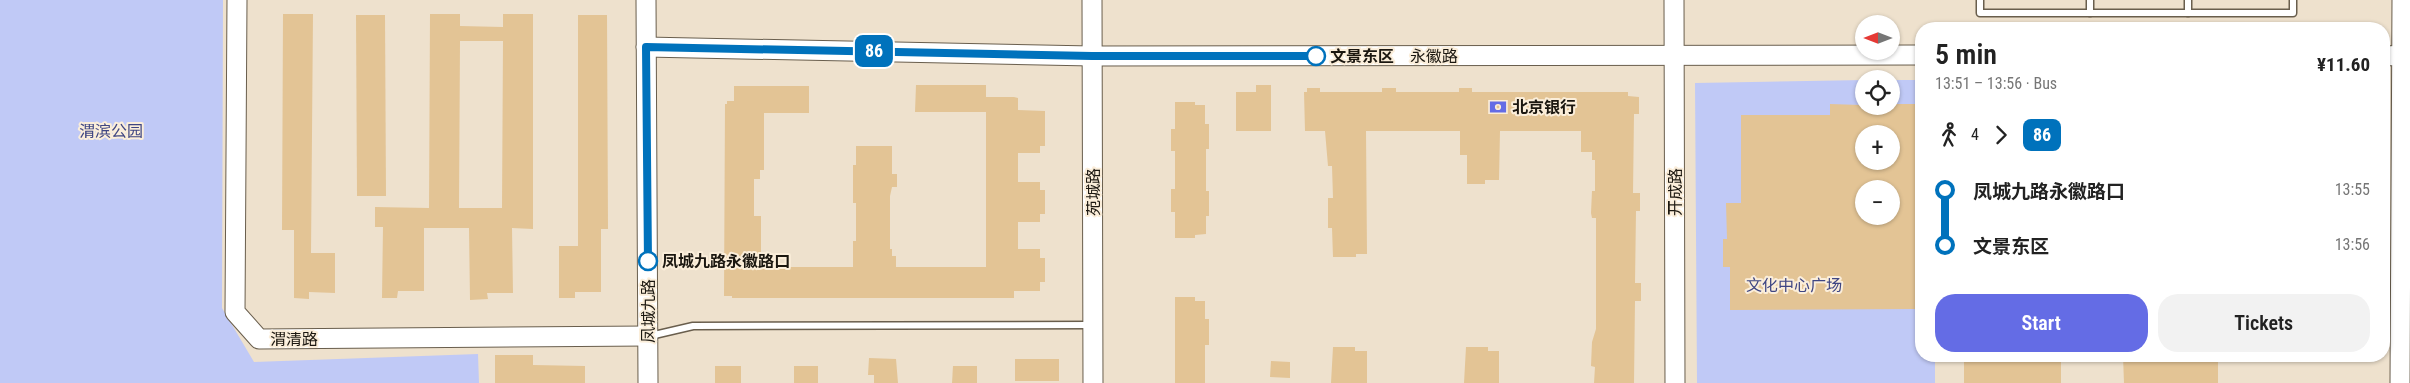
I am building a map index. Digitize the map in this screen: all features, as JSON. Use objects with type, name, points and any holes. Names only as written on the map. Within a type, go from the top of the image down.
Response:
[{"type":"street","name":"渭清路","points":[[237,0],[235,312],[259,340],[648,336]]},
{"type":"street","name":"凤城九路","points":[[646,0],[648,383]]},
{"type":"street","name":"苑城路","points":[[1092,0],[1093,383]]},
{"type":"street","name":"开成路","points":[[1674,0],[1675,383]]},
{"type":"street","points":[[2400,383],[2399,56],[2402,0]]},
{"type":"street","name":"永徽路","points":[[646,47],[1092,56],[1915,55]]},
{"type":"lane","points":[[1980,0],[1980,13],[2293,13],[2293,0]]},
{"type":"lane","points":[[2090,0],[2090,13]]},
{"type":"lane","points":[[2188,0],[2188,13]]},
{"type":"lane","points":[[648,336],[693,326],[1093,325]]},
{"type":"green space","name":"渭滨公园","points":[[0,0],[223,0],[222,308],[254,362],[478,354],[479,383],[0,383]]},
{"type":"green space","name":"文化中心广场","points":[[1855,80],[1855,115],[1900,115],[1900,80],[1915,80],[1915,362],[1935,362],[1935,383],[1697,383],[1695,83]]},
{"type":"building","points":[[283,14],[313,14],[311,253],[335,253],[335,293],[309,292],[309,299],[294,298],[294,230],[282,230]]},
{"type":"building","points":[[430,14],[460,14],[460,26],[503,27],[503,14],[533,14],[533,229],[512,228],[513,293],[487,293],[488,299],[470,300],[469,228],[424,228],[424,291],[398,291],[397,298],[382,298],[383,227],[375,227],[375,207],[429,208]],"holes":[[[460,41],[503,41],[502,208],[459,208]]]},
{"type":"building","points":[[356,15],[385,15],[386,196],[357,196]]},
{"type":"building","points":[[578,15],[607,15],[608,229],[601,229],[601,292],[575,292],[575,298],[559,298],[559,246],[578,246]]},
{"type":"building","points":[[916,85],[986,85],[986,97],[1014,97],[1018,98],[1018,110],[1045,111],[1045,146],[1040,146],[1040,153],[1018,153],[1018,182],[1040,182],[1040,190],[1045,190],[1045,214],[1040,214],[1040,222],[1018,222],[1018,249],[1040,249],[1040,258],[1045,258],[1045,282],[1040,282],[1040,291],[1014,291],[1014,298],[732,298],[732,296],[724,296],[725,104],[727,104],[727,101],[734,101],[734,86],[809,86],[809,113],[764,113],[764,170],[760,170],[760,179],[754,179],[754,216],[761,216],[761,257],[764,257],[764,267],[853,267],[853,241],[856,241],[856,203],[853,203],[853,165],[856,165],[856,146],[892,146],[892,174],[897,174],[897,187],[892,187],[890,196],[890,249],[892,249],[892,256],[896,256],[896,267],[986,267],[986,112],[915,112]]},
{"type":"building","points":[[1256,85],[1271,85],[1271,131],[1236,131],[1236,92],[1256,92]]},
{"type":"building","points":[[1307,88],[1320,88],[1320,92],[1382,92],[1382,88],[1396,88],[1396,92],[1459,92],[1459,88],[1472,88],[1472,92],[1628,92],[1628,96],[1639,97],[1639,114],[1634,114],[1633,193],[1640,193],[1640,211],[1636,211],[1635,283],[1641,283],[1641,301],[1635,301],[1634,383],[1594,383],[1595,367],[1591,366],[1592,342],[1596,329],[1596,218],[1592,218],[1591,213],[1592,191],[1595,191],[1595,160],[1592,160],[1592,152],[1581,152],[1581,131],[1500,131],[1499,180],[1485,180],[1485,184],[1467,184],[1467,155],[1460,155],[1460,131],[1366,131],[1367,254],[1356,254],[1356,257],[1333,257],[1332,228],[1328,228],[1328,198],[1333,198],[1332,166],[1328,166],[1325,131],[1305,131],[1304,92],[1307,92]]},
{"type":"building","points":[[1175,102],[1195,102],[1195,105],[1205,105],[1205,124],[1209,124],[1209,149],[1206,149],[1206,191],[1209,191],[1209,216],[1206,216],[1206,234],[1195,235],[1195,238],[1175,238],[1175,212],[1171,212],[1171,189],[1175,189],[1175,151],[1171,151],[1171,129],[1175,129]]},
{"type":"building","points":[[1830,104],[1855,105],[1855,115],[1900,115],[1900,104],[1915,104],[1915,309],[1730,310],[1730,267],[1723,267],[1723,239],[1727,239],[1726,203],[1741,203],[1741,115],[1830,115]]},
{"type":"building","points":[[1175,297],[1195,297],[1195,301],[1205,301],[1205,319],[1209,319],[1209,345],[1205,345],[1205,383],[1175,383]]},
{"type":"building","points":[[1333,347],[1355,347],[1355,351],[1367,351],[1367,383],[1331,383]]},
{"type":"building","points":[[1466,347],[1488,347],[1488,351],[1499,351],[1499,383],[1464,383]]},
{"type":"building","points":[[495,355],[533,355],[533,365],[585,366],[585,383],[495,383]]},
{"type":"building","points":[[869,358],[896,359],[898,383],[874,383],[874,375],[868,375]]},
{"type":"building","points":[[1015,359],[1059,359],[1059,381],[1015,381]]},
{"type":"building","points":[[1271,361],[1290,362],[1290,378],[1270,377]]},
{"type":"building","points":[[1964,362],[2061,362],[2061,383],[1964,383]]},
{"type":"building","points":[[2123,362],[2218,362],[2218,383],[2124,383]]},
{"type":"building","points":[[715,366],[741,366],[741,383],[715,383]]},
{"type":"building","points":[[794,366],[818,366],[818,383],[794,383]]},
{"type":"building","points":[[953,366],[977,366],[977,383],[952,383]]},
{"type":"bus line","name":"86","points":[[648,261],[646,47],[1092,56],[1316,56]]},
{"type":"place","name":"文景东区","points":[[1316,56]]},
{"type":"place","name":"北京银行","points":[[1498,107]]},
{"type":"place","name":"凤城九路永徽路口","points":[[648,261]]}]
